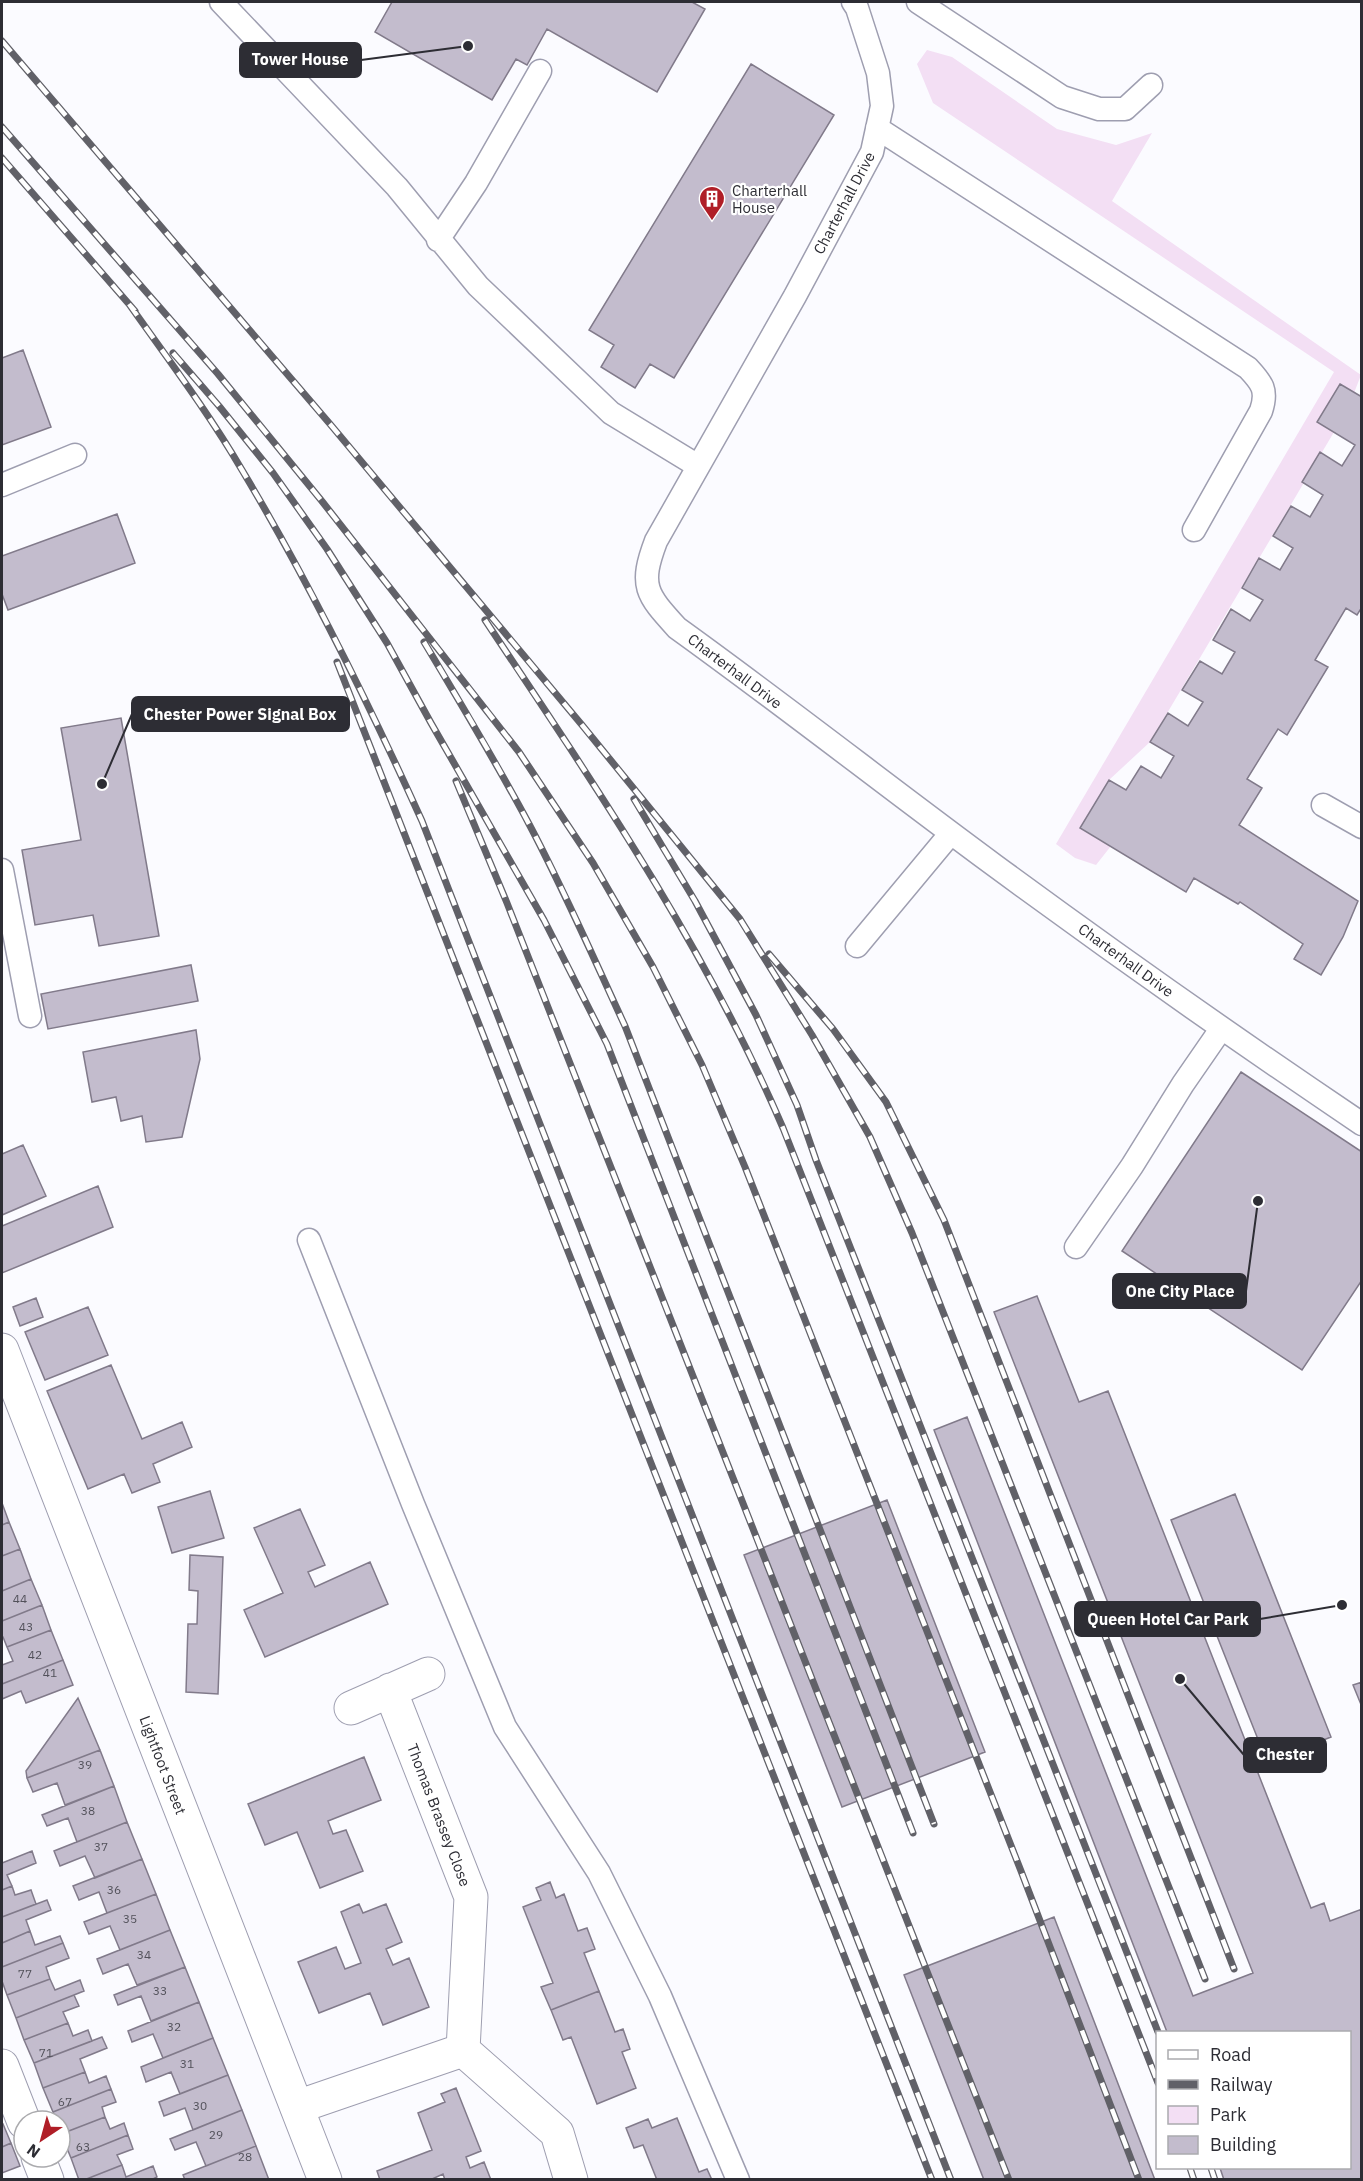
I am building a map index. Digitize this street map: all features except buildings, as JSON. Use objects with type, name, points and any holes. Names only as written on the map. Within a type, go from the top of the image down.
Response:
[{"type":"street","name":"Lightfoot Street","points":[[2,1350],[325,2180]]},
{"type":"street","points":[[351,1708],[428,1674]]},
{"type":"street","name":"Thomas Brassey Close","points":[[390,1690],[471,1896],[463,2050]]},
{"type":"street","points":[[297,2107],[463,2050],[557,2133],[571,2180]]},
{"type":"street","points":[[2,2066],[19,2109]]},
{"type":"lane","points":[[221,2],[397,187],[438,240],[478,286],[611,413],[698,466]]},
{"type":"lane","name":"Charterhall Drive","points":[[853,2],[861,17],[878,73],[882,106],[872,152],[795,296],[656,541],[647,563],[646,587],[660,609],[677,628],[951,833],[1221,1029],[1362,1124]]},
{"type":"lane","points":[[918,2],[1062,96],[1099,109],[1125,109],[1151,85]]},
{"type":"lane","points":[[438,240],[476,183],[540,71]]},
{"type":"lane","points":[[877,128],[1248,369],[1260,382],[1266,398],[1261,411],[1194,530]]},
{"type":"lane","points":[[2,484],[75,455]]},
{"type":"lane","points":[[1323,805],[1362,827]]},
{"type":"lane","points":[[857,946],[951,833]]},
{"type":"lane","points":[[2,870],[30,1016]]},
{"type":"lane","points":[[1076,1247],[1221,1029]]},
{"type":"lane","points":[[309,1240],[413,1504],[505,1727],[599,1873],[660,1996],[738,2180]]},
{"type":"green space","points":[[927,50],[952,57],[1057,129],[1116,145],[1152,133],[1112,201],[1361,375],[1354,393],[1340,384],[1317,422],[1334,432],[1150,742],[1109,780],[1080,828],[1111,846],[1096,865],[1075,858],[1056,844],[1334,372],[933,103],[917,64]]},
{"type":"railway","points":[[2,41],[330,424],[582,725],[740,919],[812,1035],[870,1137],[912,1233],[1205,1979]]},
{"type":"railway","points":[[2,127],[218,374],[321,500],[519,752],[593,863],[653,967],[702,1065],[745,1167],[1021,1871],[1139,2180]]},
{"type":"railway","points":[[2,158],[135,311]]},
{"type":"railway","points":[[129,304],[215,427],[267,512],[337,643],[422,821],[951,2180]]},
{"type":"railway","points":[[173,353],[273,473],[327,549],[387,643],[544,920],[607,1044],[913,1833]]},
{"type":"railway","points":[[485,620],[646,867],[719,995],[783,1128],[1156,2078]]},
{"type":"railway","points":[[424,642],[529,824],[567,899],[625,1026],[934,1824]]},
{"type":"railway","points":[[337,662],[932,2180]]},
{"type":"railway","points":[[456,781],[507,903],[1009,2180]]},
{"type":"railway","points":[[634,799],[695,901],[756,1015],[797,1105],[816,1160],[1158,2031]]},
{"type":"railway","points":[[769,954],[833,1029],[886,1102],[944,1220],[1234,1969]]},
{"type":"railway","points":[[1190,2169],[1194,2180]]},
{"type":"railway","points":[[1211,2169],[1215,2180]]},
{"type":"place","name":"Tower House","points":[[468,46]]},
{"type":"place","name":"Charterhall House","points":[[712,222]]},
{"type":"place","name":"Chester Power Signal Box","points":[[102,784]]},
{"type":"place","name":"One City Place","points":[[1258,1201]]},
{"type":"place","name":"Queen Hotel Car Park","points":[[1342,1605]]},
{"type":"place","name":"Chester","points":[[1180,1679]]}]
